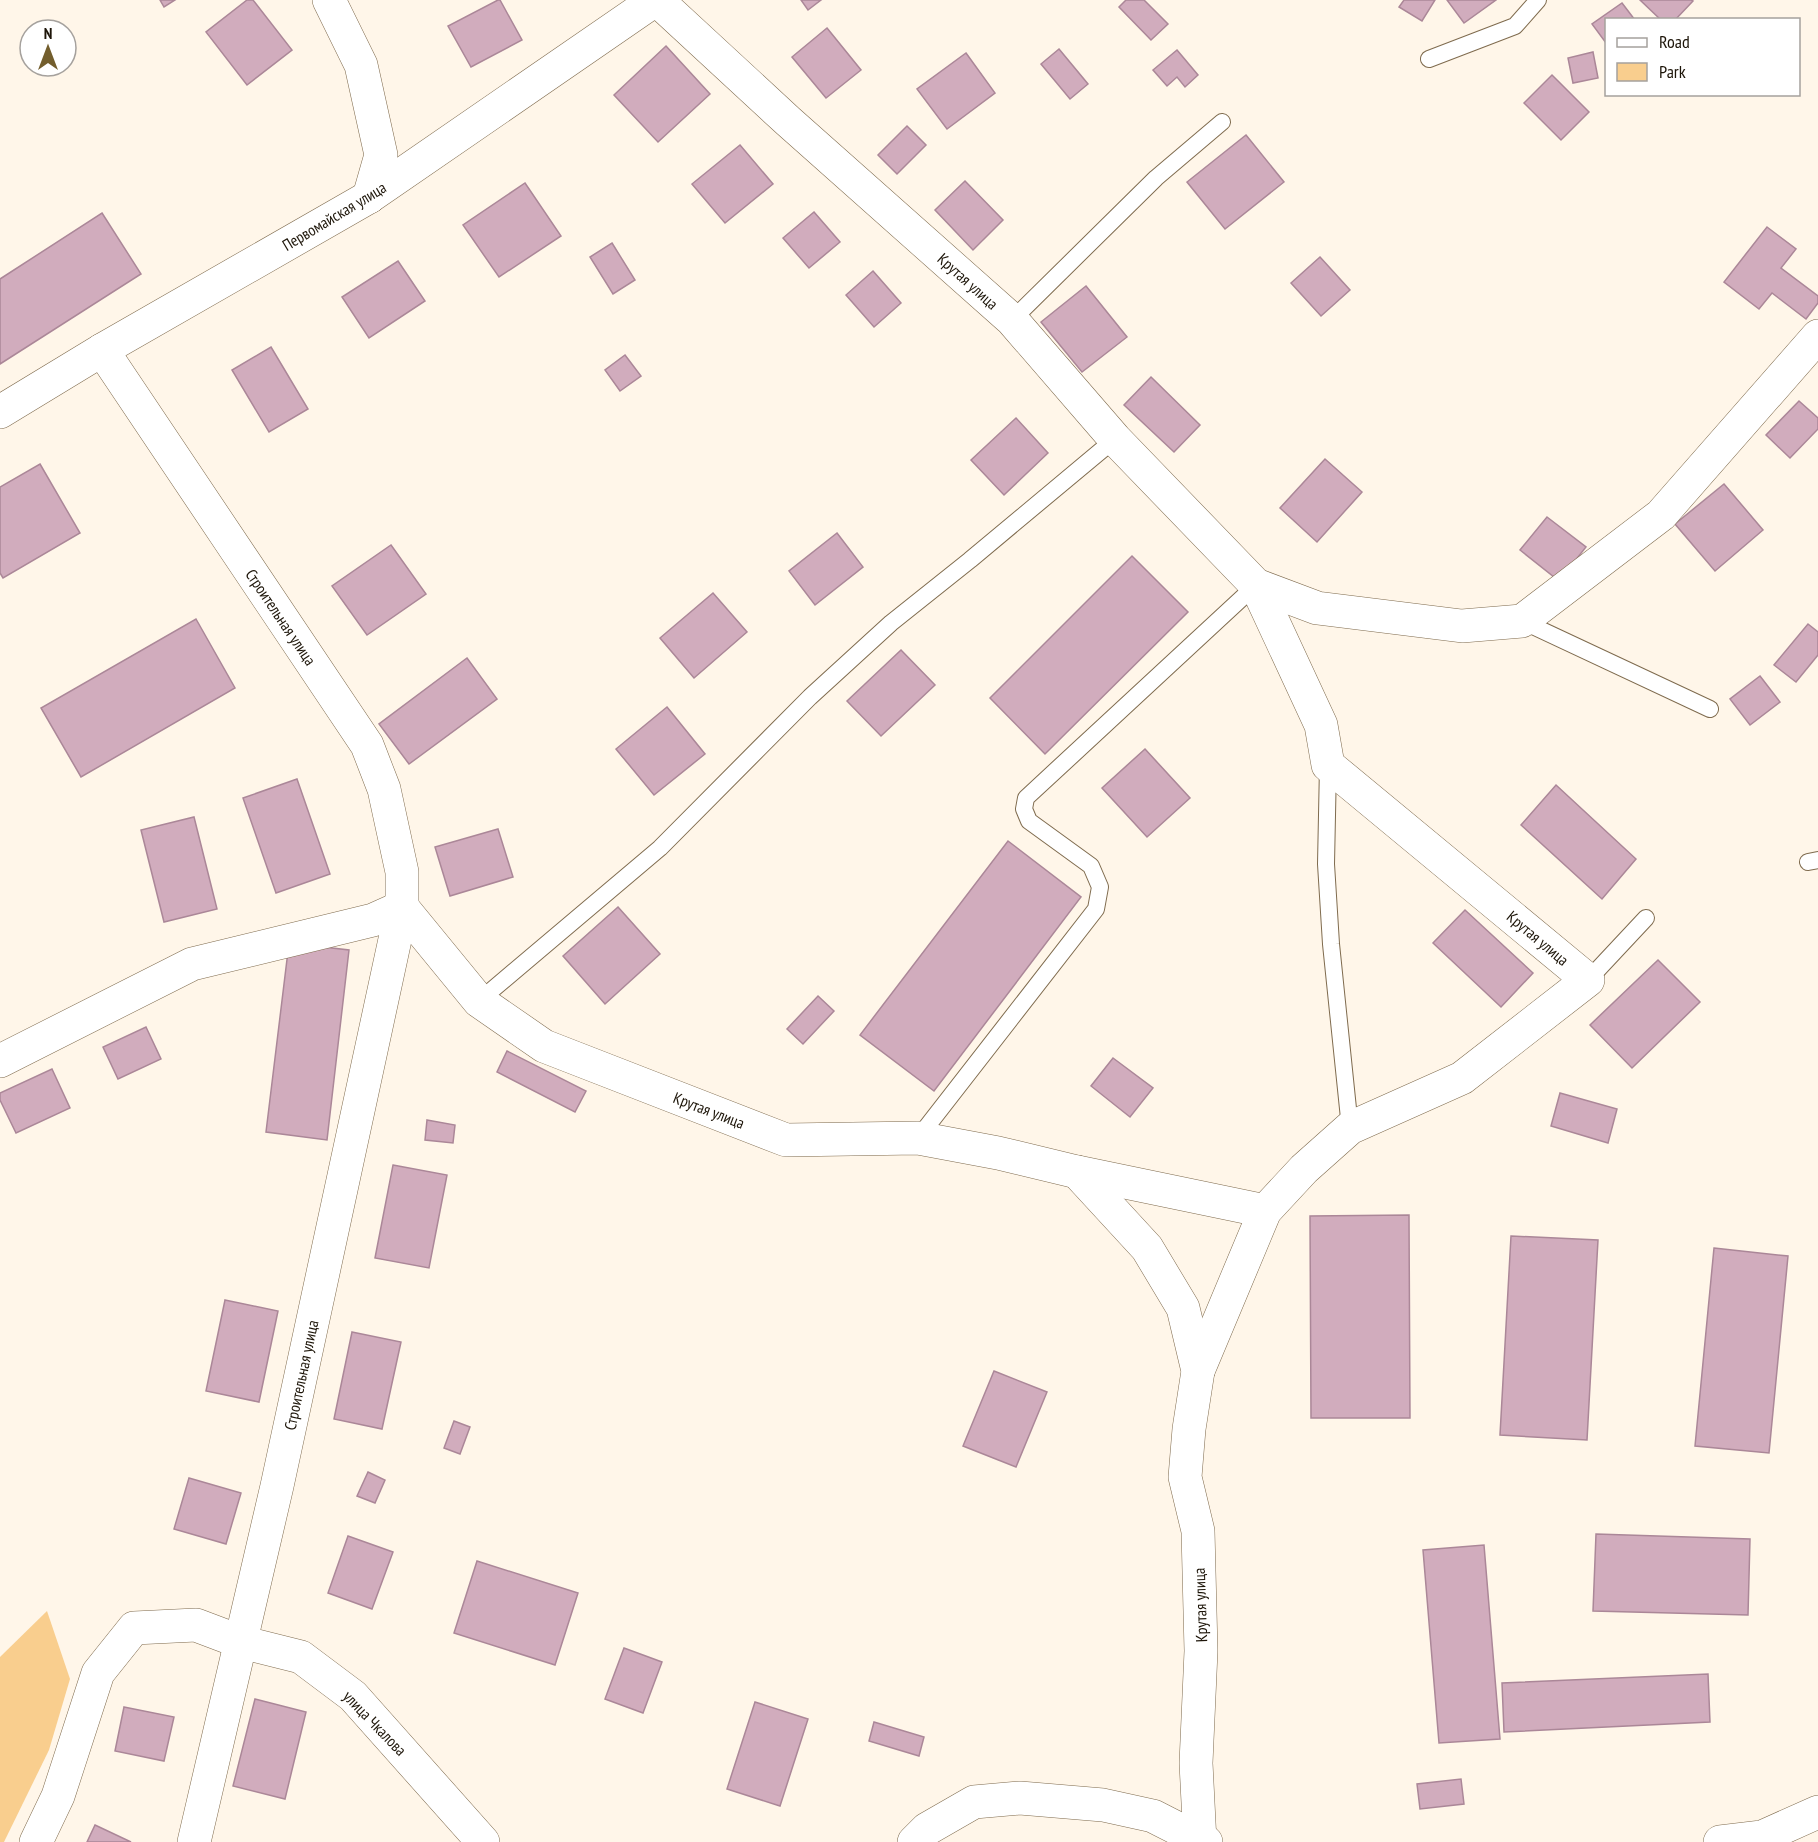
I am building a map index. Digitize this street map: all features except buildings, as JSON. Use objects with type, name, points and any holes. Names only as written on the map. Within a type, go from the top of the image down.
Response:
[{"type":"street","points":[[329,0],[361,65],[381,155],[369,197]]},
{"type":"street","name":"Первомайская улица","points":[[0,412],[102,350],[369,197],[656,0]]},
{"type":"street","name":"Крутая улица","points":[[656,0],[1012,320],[1115,439],[1256,585],[1320,725],[1328,765],[1588,980],[1462,1078],[1350,1128],[1304,1169],[1265,1211],[1198,1371],[1189,1429],[1185,1477],[1198,1532],[1201,1651],[1196,1763],[1202,1841]]},
{"type":"street","points":[[1522,621],[1661,514],[1818,336]]},
{"type":"street","name":"Строительная улица","points":[[102,350],[367,745],[384,789],[402,872],[402,907],[282,1462],[194,1842]]},
{"type":"street","name":"Крутая улица","points":[[1256,585],[1317,608],[1462,626],[1522,621]]},
{"type":"street","points":[[0,1061],[192,964],[373,920],[402,907]]},
{"type":"street","name":"Крутая улица","points":[[402,907],[479,1001],[544,1046],[786,1140],[918,1138],[1265,1211]]},
{"type":"street","name":"Крутая улица","points":[[1077,1172],[1147,1248],[1183,1308],[1198,1371]]},
{"type":"street","name":"улица Чкалова","points":[[36,1842],[58,1796],[98,1673],[134,1628],[196,1625],[241,1642],[301,1657],[352,1696],[483,1842]]},
{"type":"street","points":[[914,1842],[927,1829],[974,1802],[1020,1798],[1103,1804],[1153,1816],[1202,1841]]},
{"type":"street","points":[[1720,1842],[1762,1837],[1818,1812]]},
{"type":"lane","points":[[1429,59],[1515,26],[1538,0]]},
{"type":"lane","points":[[1012,320],[1156,178],[1222,122]]},
{"type":"lane","points":[[479,1001],[660,848],[810,697],[891,623],[1115,439]]},
{"type":"lane","points":[[918,1138],[1096,909],[1100,887],[1091,866],[1029,821],[1024,809],[1026,798],[1256,585]]},
{"type":"lane","points":[[1522,621],[1710,709]]},
{"type":"lane","points":[[1328,765],[1326,864],[1331,944],[1350,1128]]},
{"type":"lane","points":[[1588,980],[1646,918]]},
{"type":"green space","points":[[47,1611],[70,1679],[49,1750],[4,1842],[0,1842],[0,1657]]}]
